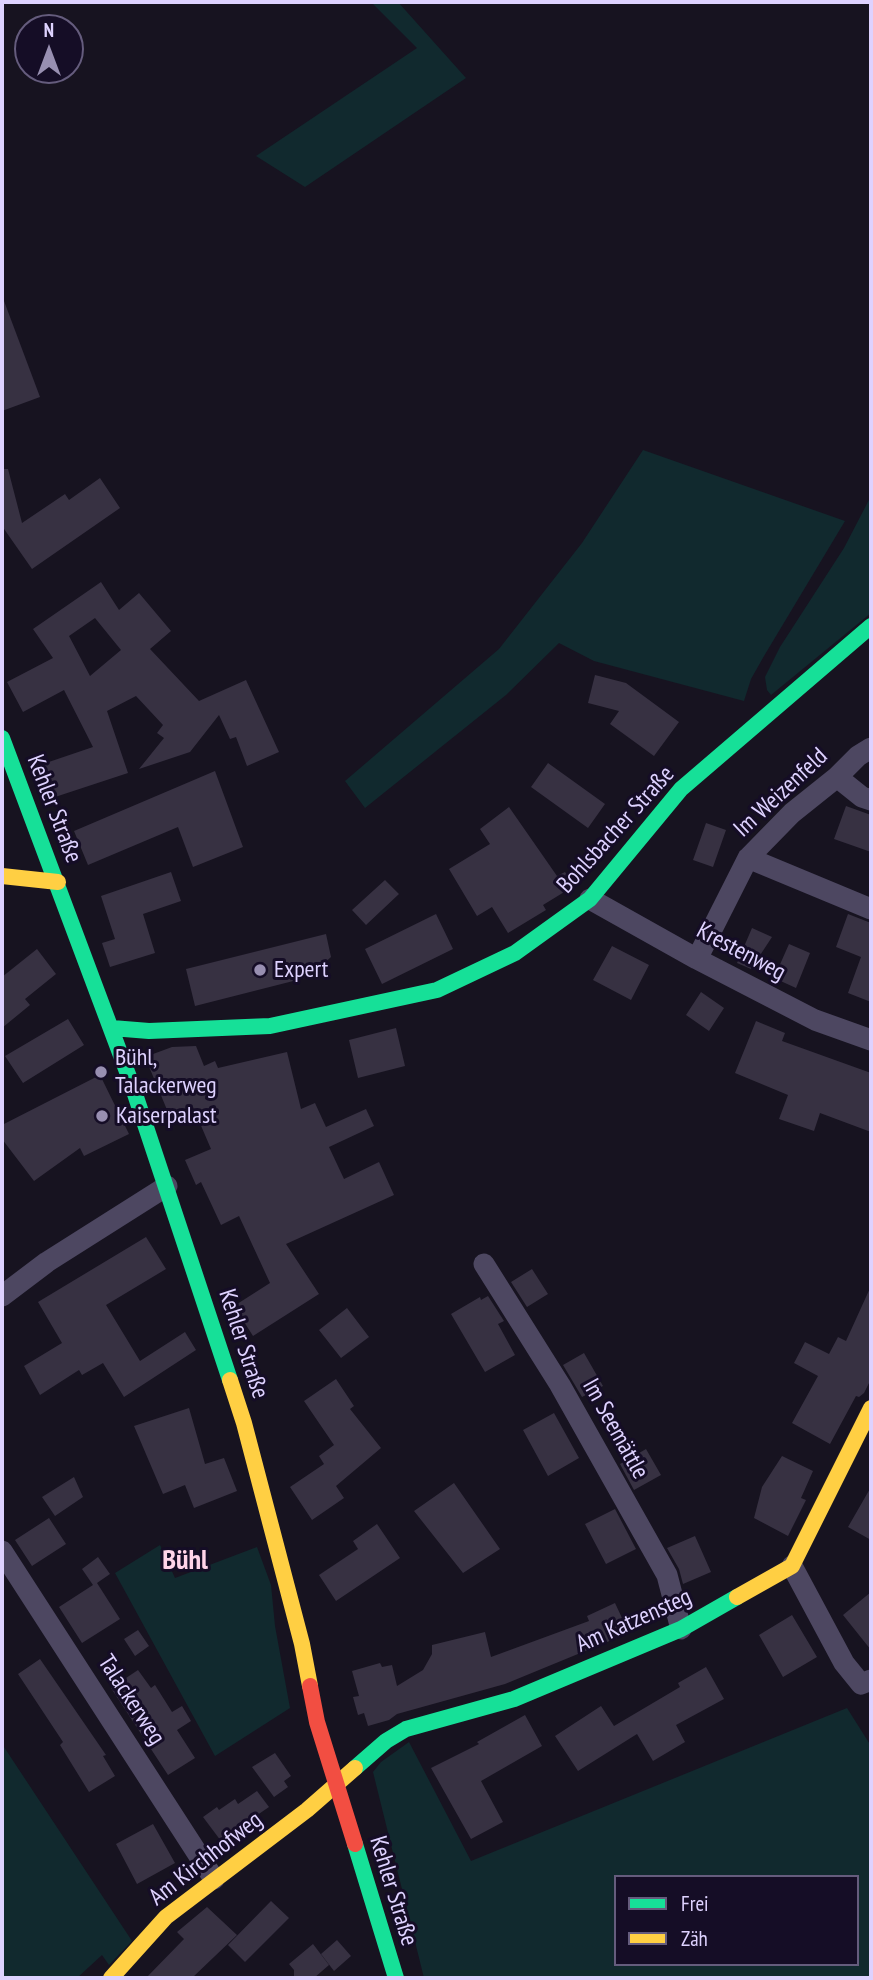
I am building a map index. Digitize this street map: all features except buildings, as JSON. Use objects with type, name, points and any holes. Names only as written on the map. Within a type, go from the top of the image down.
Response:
[{"type":"street","name":"Bohlsbacher Straße","points":[[112,1028],[149,1031],[270,1026],[437,990],[515,953],[590,899],[681,789],[871,626]]},
{"type":"street","name":"Kehler Straße","points":[[2,738],[112,1028],[244,1423],[302,1644],[317,1722],[396,1978]]},
{"type":"street","name":"Im Weizenfeld","points":[[697,959],[748,858],[792,813],[871,748]]},
{"type":"street","points":[[837,777],[862,797],[871,800]]},
{"type":"street","points":[[748,858],[871,909]]},
{"type":"street","points":[[2,876],[58,882]]},
{"type":"street","name":"Krestenweg","points":[[590,899],[697,959],[815,1020],[871,1041]]},
{"type":"street","points":[[2,1296],[47,1262],[167,1186]]},
{"type":"street","name":"Im Seemättle","points":[[484,1264],[560,1385],[667,1575],[681,1629]]},
{"type":"street","points":[[871,1408],[792,1566],[844,1663],[862,1684],[871,1680]]},
{"type":"street","name":"Talackerweg","points":[[2,1551],[214,1879]]},
{"type":"street","name":"Am Katzensteg","points":[[337,1785],[386,1741],[407,1729],[514,1699],[681,1629],[792,1566]]},
{"type":"street","name":"Am Kirchhofweg","points":[[111,1978],[166,1917],[337,1785]]},
{"type":"green space","points":[[371,2],[398,2],[466,78],[305,187],[256,156],[417,48]]},
{"type":"green space","points":[[643,450],[845,521],[751,679],[744,701],[594,661],[559,643],[506,695],[365,808],[345,781],[499,649],[582,543]]},
{"type":"green space","points":[[871,496],[871,613],[771,695],[767,690],[765,677],[780,647],[844,548]]},
{"type":"green space","points":[[160,1545],[175,1578],[257,1547],[271,1585],[275,1626],[290,1708],[215,1756],[115,1573]]},
{"type":"green space","points":[[847,1708],[871,1746],[871,1978],[424,1978],[373,1772],[381,1762],[409,1742],[471,1861]]},
{"type":"green space","points":[[2,1744],[132,1941],[109,1965],[102,1955],[77,1978],[2,1978]]},
{"type":"traffic: fast","points":[[112,1028],[149,1031],[270,1026],[437,990],[515,953],[590,899],[681,789],[871,626]]},
{"type":"traffic: fast","points":[[2,738],[132,1085],[230,1380]]},
{"type":"traffic: fast","points":[[355,1768],[386,1741],[406,1729],[514,1699],[681,1629],[737,1597]]},
{"type":"traffic: fast","points":[[355,1844],[396,1978]]},
{"type":"traffic: slow","points":[[2,876],[58,882]]},
{"type":"traffic: slow","points":[[230,1380],[244,1423],[302,1644],[310,1686]]},
{"type":"traffic: slow","points":[[737,1597],[792,1566],[871,1408]]},
{"type":"traffic: slow","points":[[111,1978],[166,1917],[307,1810],[355,1768]]},
{"type":"traffic: jam","points":[[310,1686],[317,1722],[355,1844]]},
{"type":"place","name":"Expert","points":[[260,970]]},
{"type":"place","name":"Bühl, Talackerweg","points":[[101,1072]]},
{"type":"place","name":"Kaiserpalast","points":[[102,1116]]},
{"type":"district","name":"Bühl","points":[[185,1561]]}]
